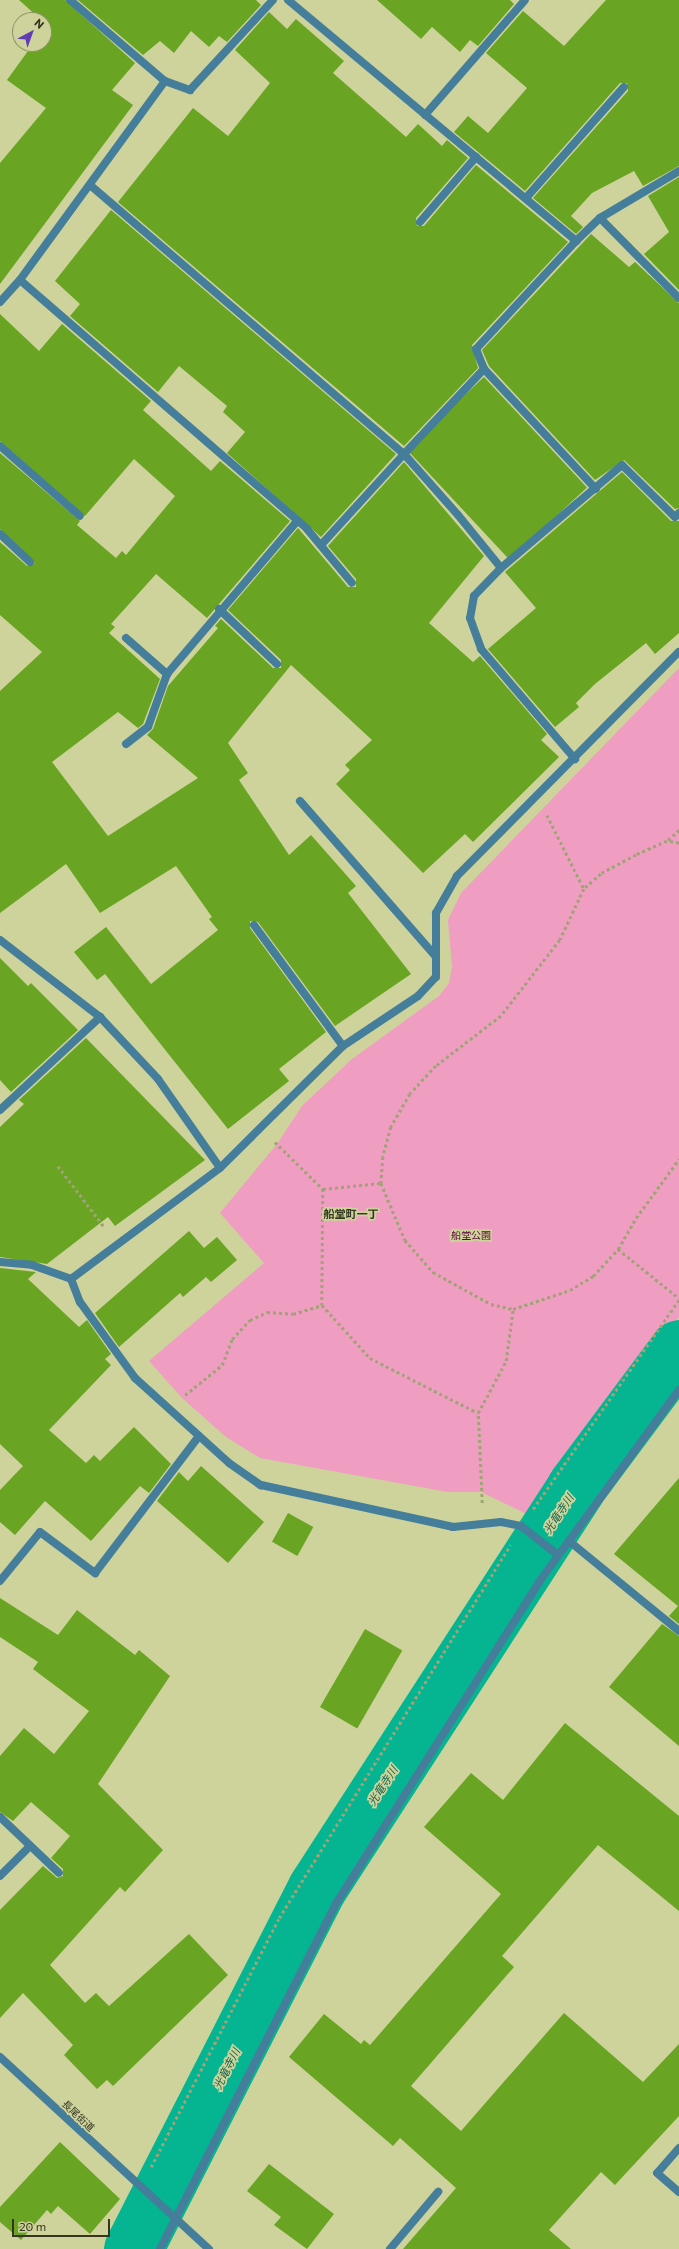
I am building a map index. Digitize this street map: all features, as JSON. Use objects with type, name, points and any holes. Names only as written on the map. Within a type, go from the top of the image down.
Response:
[{"type":"street","points":[[70,0],[165,81],[190,90],[273,0]]},
{"type":"street","points":[[288,0],[576,241]]},
{"type":"street","points":[[425,115],[525,0]]},
{"type":"street","points":[[0,302],[20,280],[165,81]]},
{"type":"street","points":[[526,198],[624,87]]},
{"type":"street","points":[[420,222],[476,157]]},
{"type":"street","points":[[596,490],[484,369],[476,349],[576,241],[600,218],[679,171]]},
{"type":"street","points":[[90,185],[404,454],[501,568]]},
{"type":"street","points":[[600,218],[679,298]]},
{"type":"street","points":[[20,280],[298,521],[321,545],[352,583]]},
{"type":"street","points":[[321,545],[484,369]]},
{"type":"street","points":[[0,446],[80,516]]},
{"type":"street","points":[[575,759],[480,649],[470,618],[474,596],[501,568],[596,490],[622,465],[678,517]]},
{"type":"street","points":[[126,744],[148,727],[167,674],[219,609],[298,521]]},
{"type":"street","points":[[0,534],[30,562]]},
{"type":"street","points":[[219,609],[277,664]]},
{"type":"street","points":[[126,638],[167,674]]},
{"type":"street","points":[[71,1279],[119,1245],[220,1168],[343,1046],[418,996],[436,978],[436,913],[457,876],[575,759],[679,652]]},
{"type":"street","points":[[300,801],[435,956]]},
{"type":"street","points":[[254,925],[343,1046]]},
{"type":"street","points":[[0,940],[100,1017],[158,1079],[220,1168]]},
{"type":"street","points":[[0,1110],[100,1017]]},
{"type":"street","points":[[0,1262],[32,1265],[71,1279],[80,1302],[135,1378],[199,1436],[261,1485],[453,1527],[501,1522],[522,1527],[557,1554]]},
{"type":"street","points":[[160,2249],[172,2216],[337,1902],[557,1554],[569,1541],[679,1390]]},
{"type":"street","points":[[0,1581],[40,1532],[95,1573],[199,1436]]},
{"type":"street","points":[[569,1541],[679,1631]]},
{"type":"street","points":[[0,1817],[59,1873]]},
{"type":"street","points":[[0,1876],[30,1846]]},
{"type":"street","name":"長尾街道","points":[[0,2057],[172,2216]]},
{"type":"street","points":[[679,2148],[657,2173],[679,2192]]},
{"type":"street","points":[[390,2249],[438,2192]]},
{"type":"street","points":[[172,2216],[209,2249]]},
{"type":"path","points":[[536,798],[584,890]]},
{"type":"path","points":[[679,830],[667,841],[601,874],[584,890],[560,940],[501,1016],[436,1066],[410,1094],[391,1127],[383,1157],[381,1183],[405,1240],[433,1272],[491,1304],[514,1309],[570,1290],[593,1276],[618,1249],[636,1218],[679,1159]]},
{"type":"path","points":[[667,841],[679,843]]},
{"type":"path","points":[[259,1129],[323,1189],[322,1305],[370,1358],[478,1413]]},
{"type":"path","points":[[58,1166],[119,1245]]},
{"type":"path","points":[[323,1189],[381,1183]]},
{"type":"path","points":[[141,2188],[279,1918],[522,1527],[679,1299],[618,1249]]},
{"type":"path","points":[[170,1410],[222,1365],[232,1339],[250,1320],[267,1312],[293,1314],[322,1305]]},
{"type":"path","points":[[483,1523],[478,1413],[506,1361],[514,1309]]},
{"type":"green space","name":"船堂公園","points":[[679,668],[679,1317],[537,1519],[481,1492],[448,1492],[260,1458],[226,1437],[182,1398],[149,1361],[264,1263],[220,1213],[277,1144],[302,1106],[352,1059],[439,996],[449,983],[452,967],[448,920],[461,893]]},
{"type":"building","points":[[19,0],[65,0],[135,63],[112,90],[133,105],[0,284],[0,163],[46,108],[7,80],[27,52],[52,52],[52,12],[32,12]]},
{"type":"building","points":[[78,0],[256,0],[261,5],[227,42],[219,36],[209,47],[191,31],[174,53],[160,41],[143,55]]},
{"type":"building","points":[[377,0],[510,0],[514,4],[478,46],[470,40],[460,52],[432,27],[421,39]]},
{"type":"building","points":[[606,0],[679,0],[679,166],[643,186],[634,171],[592,193],[571,216],[583,227],[576,234],[533,198],[628,91],[627,83],[620,83],[525,191],[454,132],[468,116],[488,133],[527,88],[486,53],[523,11],[564,46]]},
{"type":"building","points":[[269,12],[287,29],[296,19],[344,61],[333,73],[406,137],[418,124],[442,146],[447,140],[468,158],[416,218],[417,226],[424,226],[476,165],[568,242],[472,345],[478,368],[404,446],[118,202],[193,108],[228,136],[270,83],[235,50]]},
{"type":"building","points":[[679,177],[679,290],[644,254],[669,232],[648,196]]},
{"type":"building","points":[[111,210],[396,454],[321,537],[227,453],[245,432],[223,412],[227,406],[179,366],[158,392],[70,316],[80,304],[55,281]]},
{"type":"building","points":[[591,234],[629,267],[635,262],[679,303],[679,508],[675,509],[624,460],[595,480],[489,366],[482,350]]},
{"type":"building","points":[[0,314],[39,351],[62,324],[151,401],[143,410],[211,471],[220,461],[290,521],[207,618],[156,574],[111,624],[115,627],[109,633],[160,679],[143,724],[138,728],[118,712],[52,762],[108,836],[198,778],[147,735],[153,729],[168,686],[218,628],[215,626],[221,619],[273,668],[281,668],[281,660],[228,610],[298,528],[348,587],[356,587],[356,579],[328,546],[404,462],[484,556],[429,623],[473,662],[480,656],[547,734],[541,740],[559,757],[473,842],[465,834],[423,873],[336,784],[350,770],[345,765],[372,740],[291,665],[228,743],[248,773],[239,780],[289,855],[311,835],[356,886],[348,893],[411,974],[335,1026],[258,922],[250,921],[250,928],[326,1032],[279,1069],[289,1081],[228,1129],[105,974],[97,980],[74,952],[106,927],[151,984],[218,930],[209,919],[212,917],[176,866],[100,913],[66,864],[0,913],[0,691],[42,652],[0,615],[0,542],[27,566],[35,563],[0,529],[0,453],[80,521],[77,525],[116,558],[122,551],[126,555],[175,496],[134,459],[85,516],[0,441]]},
{"type":"building","points":[[484,377],[587,487],[509,560],[406,449]]},
{"type":"building","points":[[622,472],[671,521],[679,521],[679,633],[655,654],[646,643],[595,684],[576,703],[579,707],[555,727],[488,649],[536,608],[505,572]]},
{"type":"building","points":[[0,958],[28,986],[31,983],[78,1030],[11,1092],[0,1080]]},
{"type":"building","points":[[86,1038],[205,1160],[115,1226],[108,1217],[47,1264],[0,1257],[0,1127],[24,1104],[19,1100]]},
{"type":"building","points":[[189,1231],[204,1248],[217,1237],[237,1260],[211,1282],[206,1277],[183,1297],[180,1293],[119,1347],[95,1313]]},
{"type":"building","points":[[0,1268],[36,1272],[28,1279],[79,1327],[87,1320],[111,1354],[105,1359],[111,1365],[49,1430],[86,1463],[94,1455],[100,1461],[134,1427],[171,1464],[149,1493],[140,1486],[91,1541],[45,1501],[15,1535],[0,1522],[0,1490],[23,1466],[0,1444]]},
{"type":"building","points":[[201,1466],[264,1522],[228,1563],[157,1501],[179,1472],[188,1481]]},
{"type":"building","points":[[679,1478],[679,1624],[669,1616],[678,1606],[614,1554]]},
{"type":"building","points":[[288,1513],[313,1527],[297,1556],[272,1542]]},
{"type":"building","points":[[0,1598],[58,1635],[77,1610],[135,1655],[139,1650],[170,1676],[98,1784],[163,1850],[125,1892],[120,1887],[50,1965],[85,2003],[96,1993],[109,2006],[189,1934],[228,1975],[113,2086],[107,2080],[97,2089],[64,2055],[73,2045],[23,1993],[0,2018],[0,1910],[43,1866],[57,1878],[63,1876],[63,1869],[51,1858],[70,1836],[31,1802],[13,1821],[0,1812],[0,1756],[24,1728],[54,1754],[89,1711],[33,1669],[38,1662],[0,1637]]},
{"type":"building","points":[[662,1624],[679,1636],[679,1746],[609,1687]]},
{"type":"building","points":[[365,1629],[402,1650],[357,1728],[320,1707]]},
{"type":"building","points":[[565,1723],[679,1816],[679,1911],[598,1845],[502,1956],[514,1967],[411,2086],[461,2131],[564,2013],[643,2082],[679,2044],[679,2116],[615,2185],[601,2172],[549,2230],[571,2249],[403,2249],[456,2188],[400,2138],[393,2146],[289,2057],[324,2014],[361,2044],[364,2040],[370,2045],[501,1894],[424,1827],[471,1773],[503,1800]]},
{"type":"building","points":[[60,2142],[120,2199],[90,2234],[58,2206],[51,2214],[47,2210],[21,2240],[0,2222],[0,2207]]},
{"type":"building","points":[[269,2164],[334,2214],[307,2249],[274,2225],[281,2217],[247,2191]]},
{"type":"waterway","name":"光竜寺川","points":[[133,2249],[317,1888],[576,1487],[679,1349]]},
{"type":"district","name":"船堂町一丁","points":[[351,1214]]}]
